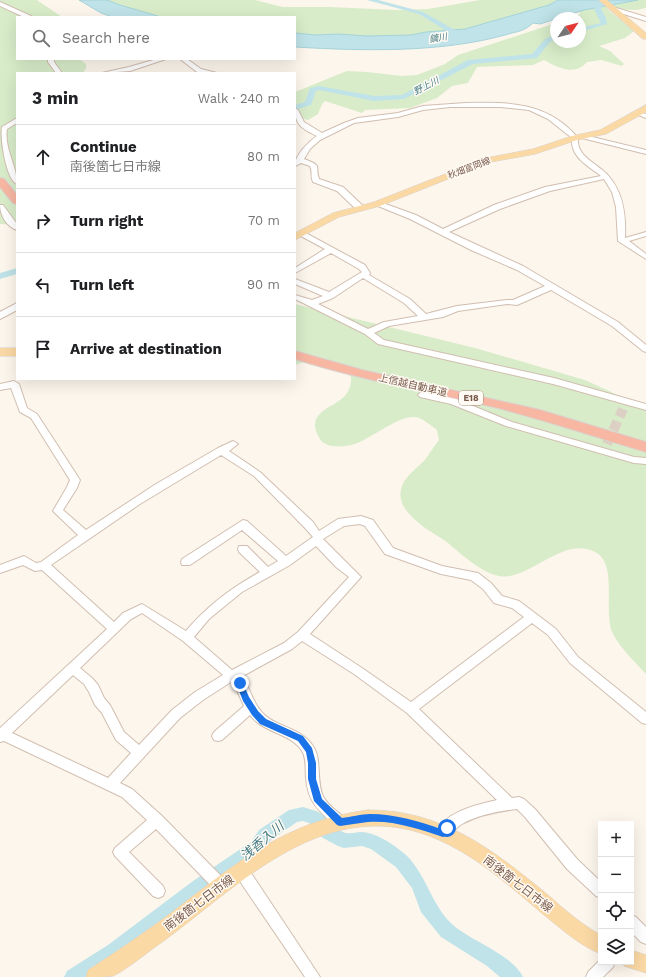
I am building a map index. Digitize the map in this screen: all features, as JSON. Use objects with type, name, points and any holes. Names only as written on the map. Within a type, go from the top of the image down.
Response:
[{"type":"highway","points":[[0,181],[16,200]]},
{"type":"highway","points":[[0,194],[16,212]]},
{"type":"highway","name":"上信越自動車道","points":[[296,348],[543,408],[646,438]]},
{"type":"highway","name":"上信越自動車道","points":[[296,355],[347,370],[532,413],[580,426],[646,447]]},
{"type":"main road","points":[[602,0],[646,37]]},
{"type":"main road","name":"秋畑富岡線","points":[[298,234],[336,214],[377,204],[489,160],[535,151],[579,137],[603,132],[642,115],[646,108]]},
{"type":"main road","points":[[0,352],[16,352]]},
{"type":"main road","name":"南後箇七日市線","points":[[99,976],[135,951],[214,879],[242,872],[280,846],[314,830],[337,823],[368,818],[383,818],[413,823],[443,833],[470,847],[494,863],[588,938],[598,943]]},
{"type":"main road","points":[[634,960],[646,964]]},
{"type":"street","points":[[0,4],[27,16]]},
{"type":"street","points":[[612,8],[646,19]]},
{"type":"street","points":[[52,60],[51,62],[58,72]]},
{"type":"street","points":[[140,60],[145,64]]},
{"type":"street","points":[[118,72],[131,71],[145,64],[159,60]]},
{"type":"street","points":[[184,60],[199,71],[206,72]]},
{"type":"street","points":[[360,208],[340,189],[316,180],[313,165],[298,162],[308,147],[323,136],[346,124],[360,120],[395,116],[432,107],[478,105],[508,106],[537,111],[579,137],[646,152]]},
{"type":"street","points":[[296,112],[306,127],[323,136]]},
{"type":"street","points":[[15,121],[4,128],[2,136],[8,164],[16,180]]},
{"type":"street","points":[[579,137],[574,142],[575,149],[580,156],[606,177],[613,187],[618,201],[622,241],[646,257]]},
{"type":"street","points":[[443,232],[497,207],[548,189],[606,177]]},
{"type":"street","points":[[377,204],[413,217],[520,268],[615,324],[646,349]]},
{"type":"street","points":[[0,207],[16,227]]},
{"type":"street","points":[[298,234],[362,267],[366,274],[365,276],[407,301],[424,317]]},
{"type":"street","points":[[622,241],[646,234]]},
{"type":"street","points":[[296,270],[330,250]]},
{"type":"street","points":[[312,303],[330,296],[365,276]]},
{"type":"street","points":[[296,282],[330,296]]},
{"type":"street","points":[[368,332],[387,324],[443,314],[464,308],[507,302],[514,303],[551,287]]},
{"type":"street","points":[[296,297],[312,303],[368,332],[381,342],[524,374],[624,404],[646,407]]},
{"type":"street","points":[[0,316],[16,307]]},
{"type":"street","points":[[0,387],[14,384],[23,410],[34,416],[75,480],[74,485],[59,505],[58,511],[85,535]]},
{"type":"street","points":[[422,395],[453,401],[509,424],[606,447],[634,460],[646,462]]},
{"type":"street","points":[[0,569],[24,560],[35,567],[44,565],[85,535],[198,462],[233,444]]},
{"type":"street","points":[[110,785],[176,714],[198,696],[288,646],[302,635],[356,577],[340,564],[309,525],[257,474],[221,450]]},
{"type":"street","points":[[187,638],[205,616],[238,590],[286,562],[342,522],[361,520],[369,523],[389,551],[441,570],[474,576],[487,586],[498,600],[515,604],[552,632],[574,660],[646,719]]},
{"type":"street","points":[[186,562],[243,524],[286,562]]},
{"type":"street","points":[[243,549],[267,572]]},
{"type":"street","points":[[44,565],[114,629]]},
{"type":"street","points":[[214,879],[127,793],[1,735],[127,616],[142,608],[187,638],[240,683],[251,707],[263,721],[300,739],[305,744],[309,750],[312,763],[312,779],[318,801],[337,823]]},
{"type":"street","points":[[411,709],[532,617]]},
{"type":"street","points":[[302,635],[358,671],[411,709],[510,804]]},
{"type":"street","points":[[72,668],[88,681],[94,689],[98,701],[106,710],[120,736],[140,753]]},
{"type":"street","points":[[218,736],[251,707]]},
{"type":"street","points":[[443,833],[451,823],[487,809],[519,803],[530,812],[572,864],[598,888]]},
{"type":"street","points":[[156,820],[120,852],[158,891]]},
{"type":"street","points":[[242,872],[313,977]]},
{"type":"street","points":[[634,925],[646,937]]},
{"type":"street","points":[[593,977],[605,965]]},
{"type":"green space","points":[[0,0],[37,0],[61,16],[16,16],[16,60],[80,60],[86,64],[86,68],[84,72],[16,72],[16,225],[0,224]]},
{"type":"green space","points":[[98,0],[255,0],[283,7],[329,7],[397,10],[428,9],[480,0],[646,0],[646,8],[637,10],[607,9],[634,31],[625,38],[599,46],[610,51],[624,64],[622,66],[601,60],[587,62],[577,69],[572,70],[555,66],[544,60],[533,65],[477,67],[468,83],[452,86],[437,98],[410,108],[365,110],[362,113],[325,101],[322,104],[318,114],[308,120],[304,119],[298,112],[296,113],[296,92],[347,71],[402,76],[417,75],[445,64],[458,55],[550,25],[550,48],[586,48],[586,12],[550,12],[550,16],[449,35],[296,38],[296,16],[142,16]]},
{"type":"green space","points":[[296,304],[475,348],[585,380],[646,408],[646,674],[624,650],[613,634],[609,614],[608,577],[602,558],[595,552],[583,548],[571,549],[510,576],[499,576],[492,574],[472,562],[448,543],[421,525],[403,506],[400,492],[405,480],[424,461],[439,440],[437,430],[423,420],[413,417],[400,420],[353,444],[331,446],[326,444],[322,441],[315,428],[317,418],[321,412],[341,400],[346,394],[350,387],[351,377],[344,370],[309,360],[296,365]]},
{"type":"water","points":[[79,0],[107,0],[158,16],[109,16],[101,13]]},
{"type":"water","name":"鏑川","points":[[558,0],[638,0],[578,12],[550,12],[550,21],[540,24],[533,23],[517,32],[480,41],[454,45],[428,48],[374,50],[296,47],[296,33],[367,36],[411,35],[426,32],[465,29],[549,5]]},
{"type":"waterway","name":"鏑川","points":[[370,0],[421,13],[458,34]]},
{"type":"waterway","name":"野上川","points":[[586,28],[604,24],[604,20],[598,11],[598,5],[601,0]]},
{"type":"waterway","name":"野上川","points":[[296,108],[308,103],[312,91],[315,88],[324,88],[374,98],[384,99],[404,97],[471,62],[534,56],[550,39]]},
{"type":"waterway","name":"野上川","points":[[0,276],[16,271]]},
{"type":"waterway","name":"浅香入川","points":[[73,977],[114,951],[199,887],[257,847],[265,835],[294,815],[303,814],[314,818],[329,833],[344,841],[362,839],[375,842],[402,862],[418,883],[427,906],[447,931],[493,960],[514,977]]},
{"type":"tunnel","points":[[607,444],[623,409]]},
{"type":"route","points":[[240,683],[246,698],[255,713],[263,721],[300,739],[309,750],[312,763],[312,779],[318,801],[340,822],[368,818],[383,818],[413,823],[443,833],[447,828]]}]
